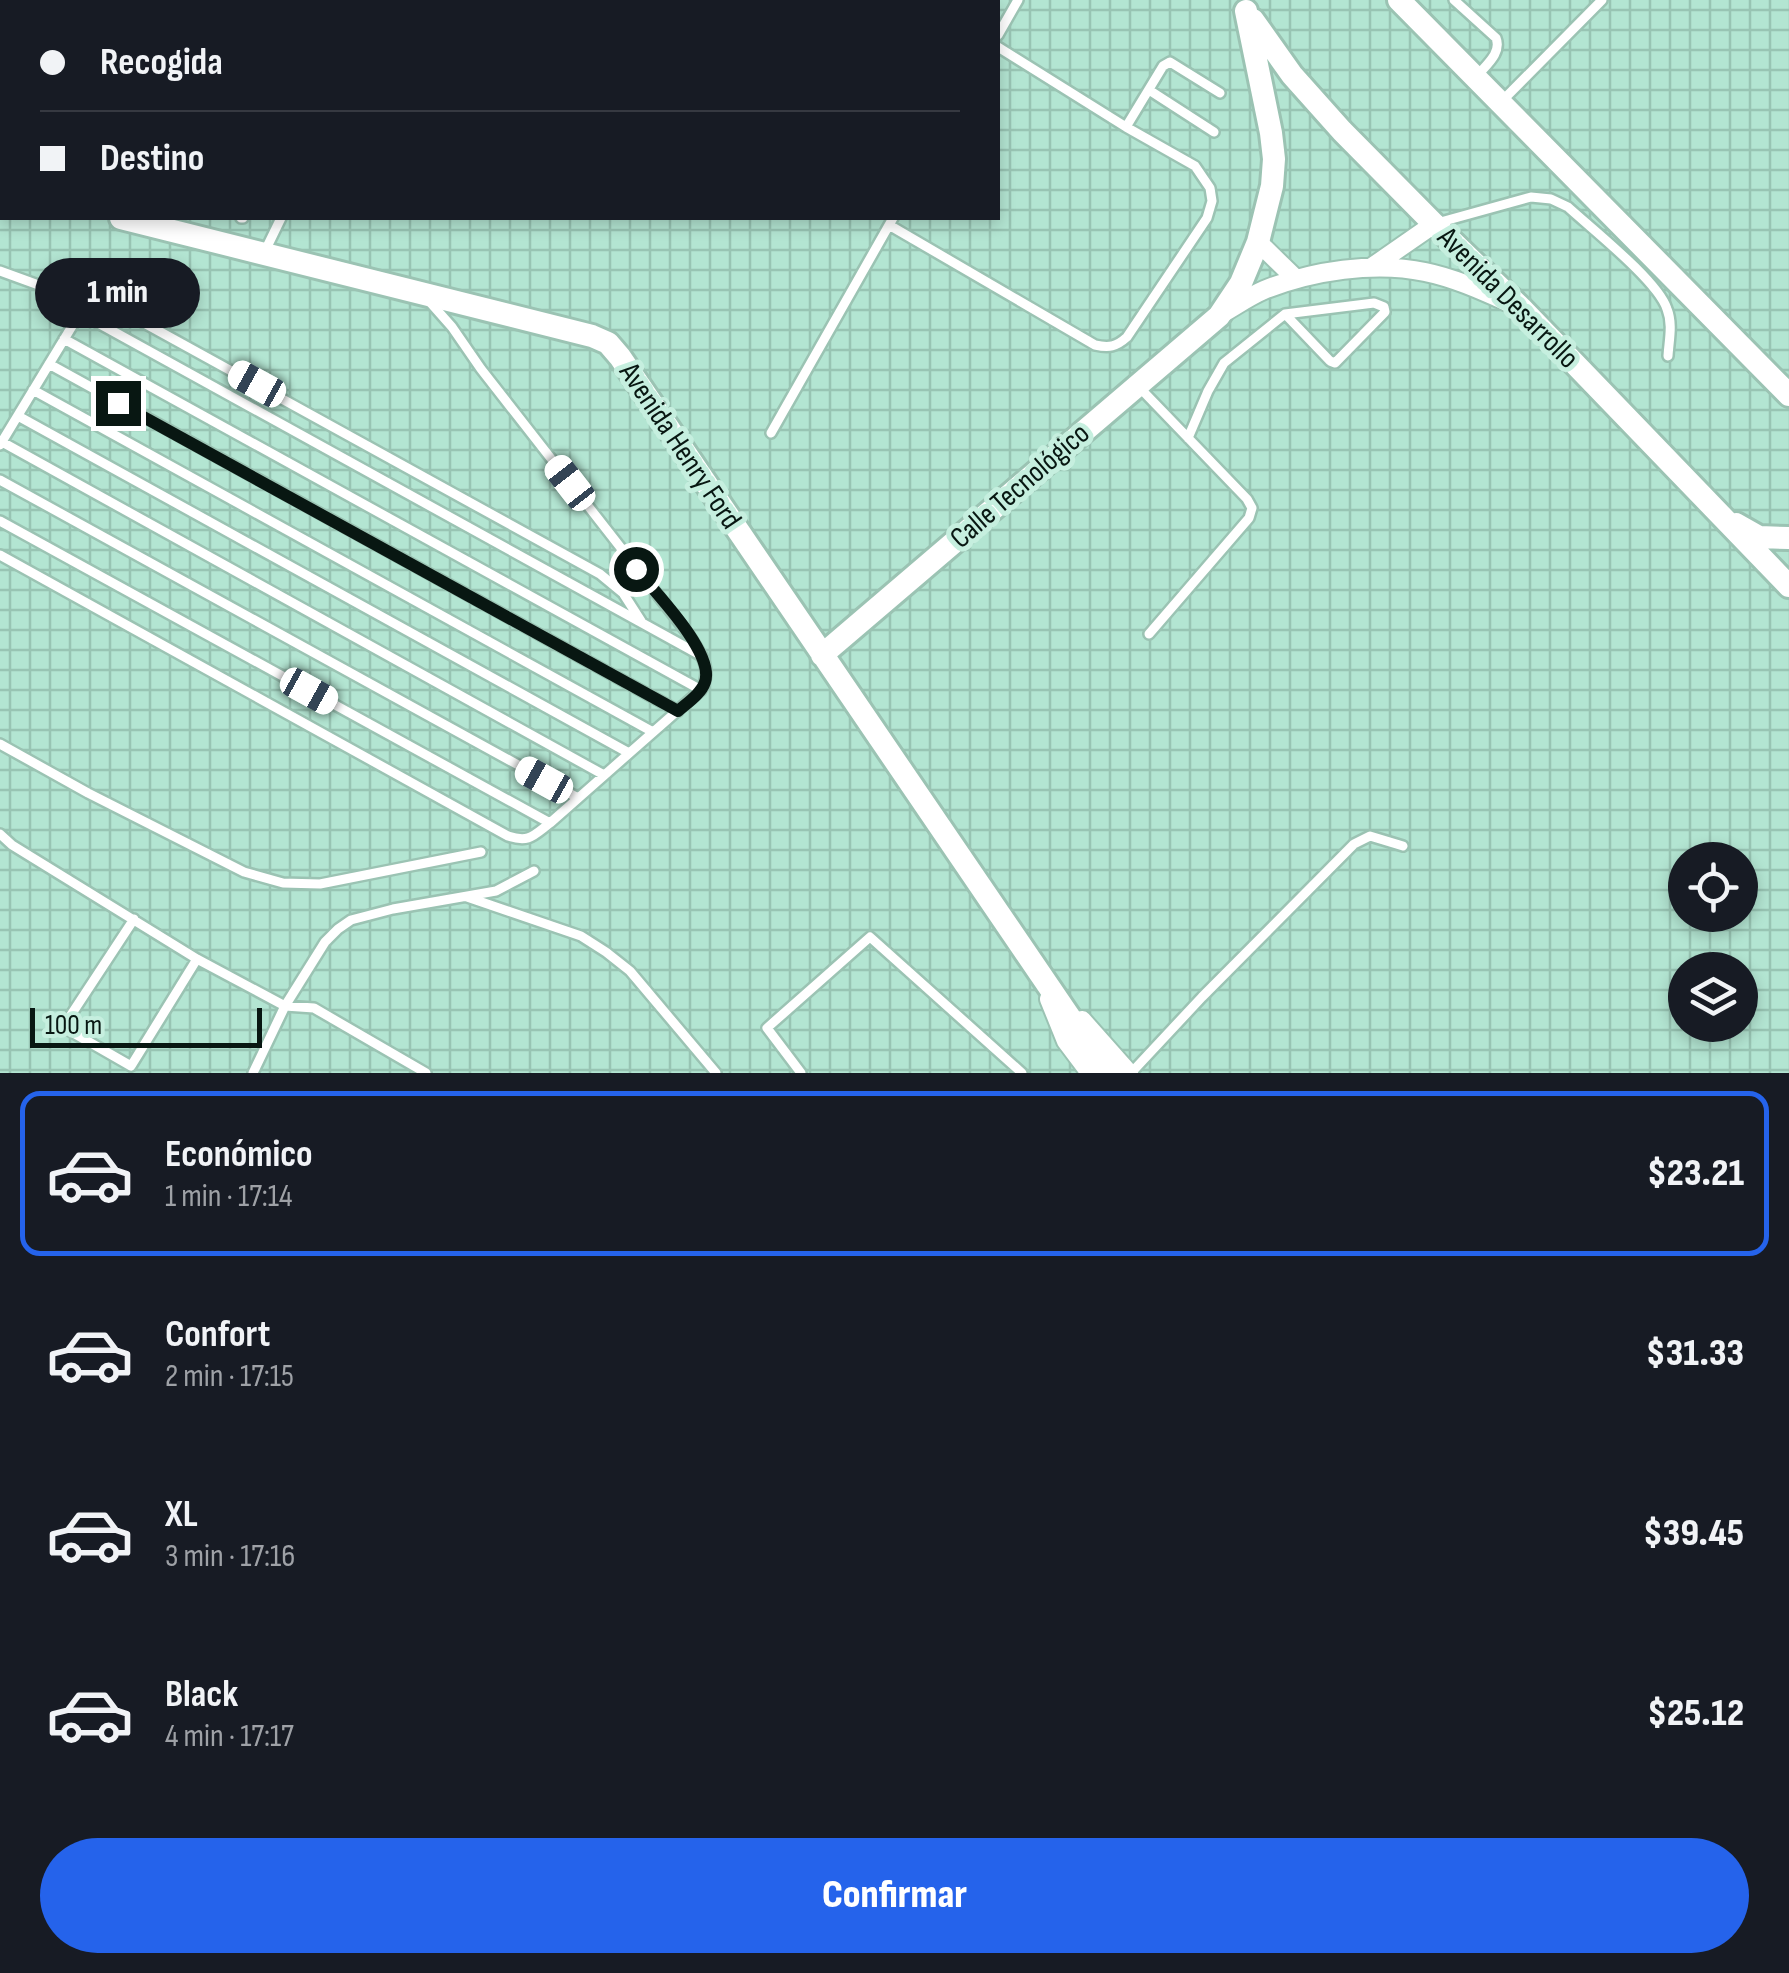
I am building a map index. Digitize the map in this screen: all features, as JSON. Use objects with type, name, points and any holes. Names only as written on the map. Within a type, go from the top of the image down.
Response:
[{"type":"street","points":[[1399,0],[1789,395]]},
{"type":"street","name":"Avenida Desarrollo","points":[[1240,4],[1292,75],[1342,131],[1521,308],[1789,586]]},
{"type":"street","name":"Calle Tecnológico","points":[[1218,316],[1241,283],[1258,242],[1272,186],[1274,159],[1240,4]]},
{"type":"street","name":"Avenida Henry Ford","points":[[128,220],[420,291],[592,336],[608,344],[1111,1073]]},
{"type":"street","name":"Calle Tecnológico","points":[[1372,267],[1434,224]]},
{"type":"street","points":[[1258,242],[1296,279]]},
{"type":"street","name":"Calle Tecnológico","points":[[822,655],[1218,316],[1260,292],[1296,279],[1372,267],[1425,272],[1521,308]]},
{"type":"street","points":[[1724,518],[1760,536],[1789,538]]},
{"type":"street","name":"Avenida Henry Ford","points":[[1036,966],[1066,1040],[1090,1073]]},
{"type":"street","name":"Avenida Henry Ford","points":[[1036,966],[1130,1073]]},
{"type":"lane","points":[[1000,32],[1018,0]]},
{"type":"lane","points":[[1454,0],[1498,44],[1476,78]]},
{"type":"lane","points":[[1500,102],[1602,0]]},
{"type":"lane","points":[[770,434],[891,222],[1095,345],[1108,348],[1128,337],[1207,218],[1212,201],[1210,188],[1195,166],[1000,47]]},
{"type":"lane","points":[[1126,126],[1162,66],[1170,62],[1220,93]]},
{"type":"lane","points":[[1149,90],[1214,132]]},
{"type":"lane","points":[[1434,224],[1531,197],[1551,199],[1568,207],[1654,286],[1671,321],[1668,356]]},
{"type":"lane","points":[[264,253],[280,220]]},
{"type":"lane","points":[[0,270],[88,303]]},
{"type":"lane","points":[[0,555],[508,836],[530,838],[701,690],[708,670],[689,635],[452,327],[420,291]]},
{"type":"lane","points":[[604,775],[1,443],[80,313],[88,303],[106,302],[600,574],[623,593],[640,621]]},
{"type":"lane","points":[[1188,438],[1224,363],[1285,314],[1374,303],[1384,307],[1385,312],[1335,363],[1285,314]]},
{"type":"lane","points":[[80,313],[702,656]]},
{"type":"lane","points":[[64,339],[701,690]]},
{"type":"lane","points":[[49,364],[678,711]]},
{"type":"lane","points":[[1138,386],[1247,498],[1252,508],[1249,518],[1148,634]]},
{"type":"lane","points":[[33,390],[654,732]]},
{"type":"lane","points":[[18,416],[629,754]]},
{"type":"lane","points":[[0,480],[578,798]]},
{"type":"lane","points":[[0,521],[550,823]]},
{"type":"lane","points":[[0,744],[244,872],[283,883],[320,884],[481,852]]},
{"type":"lane","points":[[0,834],[198,959],[285,1006],[314,1008],[426,1073]]},
{"type":"lane","points":[[1130,1073],[1354,844],[1370,836],[1404,846]]},
{"type":"lane","points":[[252,1073],[285,1006],[325,942],[338,929],[351,920],[393,908],[496,891],[534,872]]},
{"type":"lane","points":[[464,896],[581,936],[606,952],[630,972],[716,1073]]},
{"type":"lane","points":[[134,920],[67,1021],[70,1031],[131,1066],[198,959]]},
{"type":"lane","points":[[801,1073],[766,1028],[870,937],[1022,1073]]},
{"type":"shaded area","points":[[1000,0],[1789,0],[1789,1073],[0,1073],[0,220],[1000,220]]},
{"type":"route","points":[[118,403],[678,711],[701,690],[708,670],[689,635],[636,569]]}]
